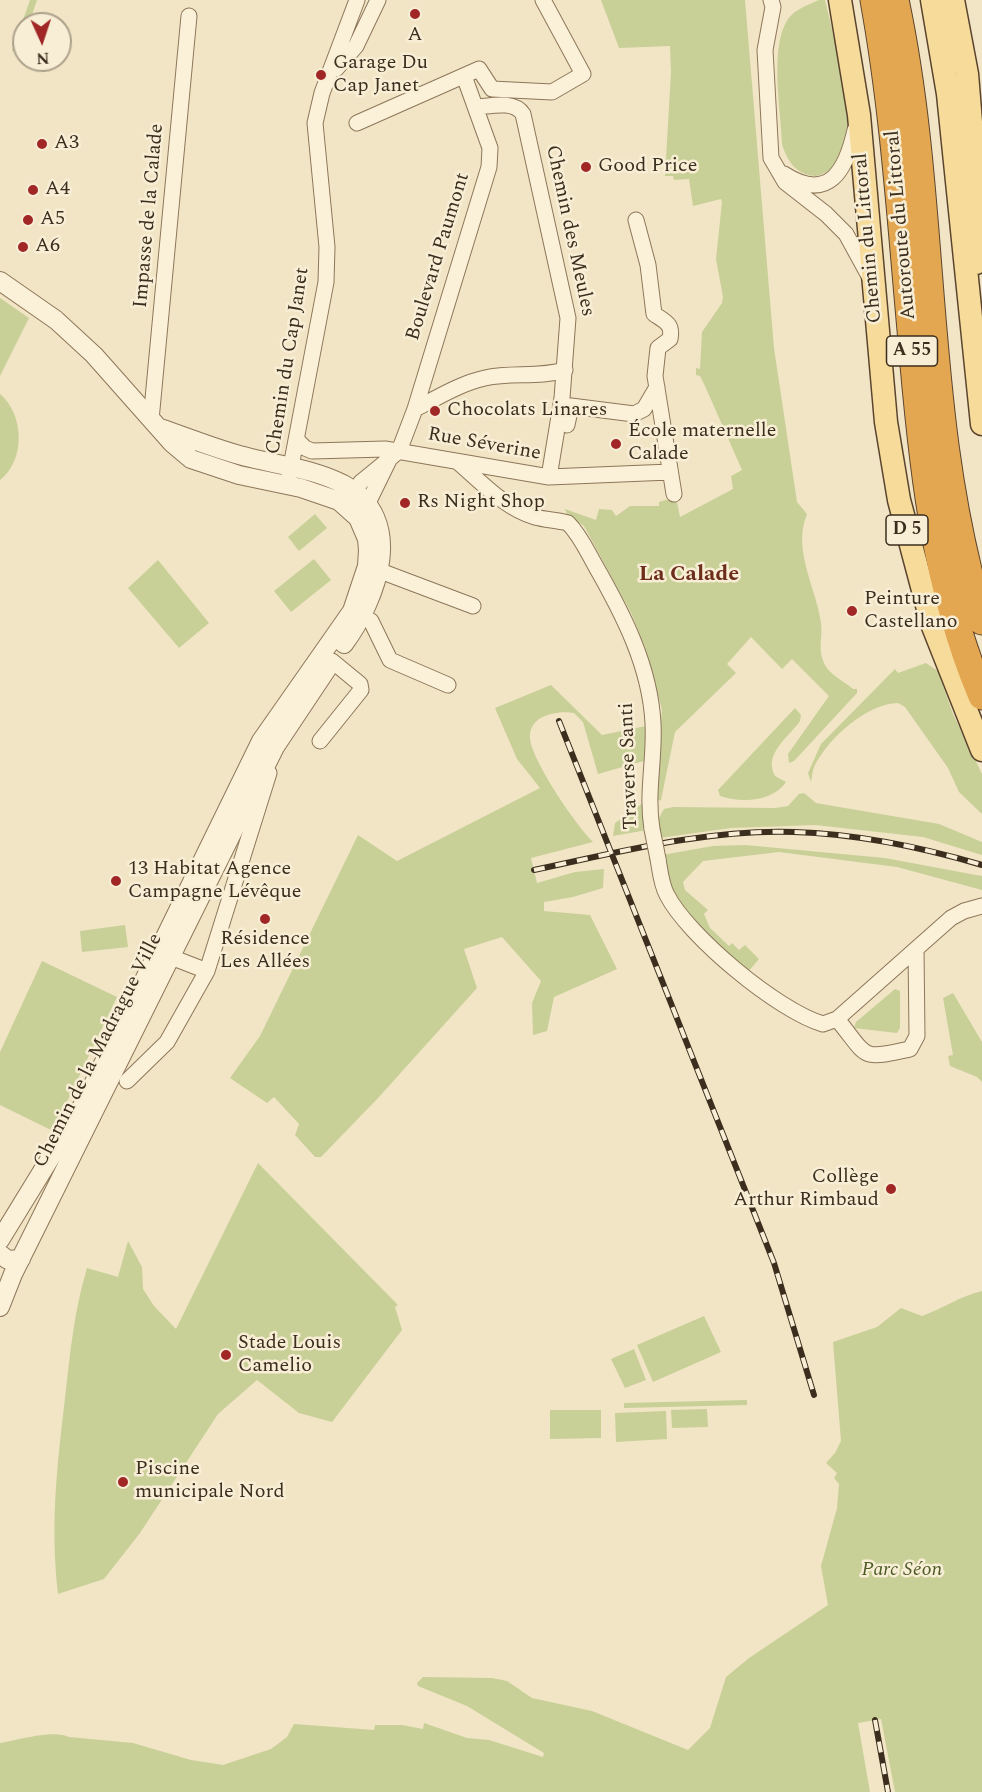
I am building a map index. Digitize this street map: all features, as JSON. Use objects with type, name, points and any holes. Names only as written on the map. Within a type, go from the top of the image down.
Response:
[{"type":"highway","name":"Autoroute du Littoral","points":[[874,0],[894,131],[917,407],[929,503],[945,577],[982,696]]},
{"type":"highway","name":"Autoroute du Littoral","points":[[895,0],[904,44],[915,126],[942,443],[960,542],[982,621]]},
{"type":"main road","name":"Chemin du Littoral","points":[[840,0],[852,62],[886,422],[899,500],[932,624],[982,750]]},
{"type":"main road","points":[[932,0],[948,94],[982,424]]},
{"type":"main road","points":[[952,0],[967,74],[980,231],[971,304]]},
{"type":"street","name":"Chemin du Cap Janet","points":[[287,484],[293,466],[326,282],[327,247],[315,123],[322,93],[357,0]]},
{"type":"street","points":[[331,73],[345,62],[356,46],[378,0]]},
{"type":"street","points":[[357,123],[479,69],[492,89],[552,92],[583,74],[543,0]]},
{"type":"street","points":[[776,2],[765,50],[771,158],[785,182],[826,214],[846,234],[868,273],[874,299]]},
{"type":"street","name":"Impasse de la Calade","points":[[156,424],[189,16]]},
{"type":"street","name":"Boulevard Paumont","points":[[358,507],[394,455],[415,409],[492,156],[477,107],[464,76]]},
{"type":"street","name":"Chemin des Meules","points":[[477,107],[510,105],[520,109],[523,114],[568,318],[554,476]]},
{"type":"street","points":[[776,170],[794,181],[812,185],[835,177],[848,159],[858,116]]},
{"type":"street","points":[[636,220],[648,265],[654,314],[670,324],[672,329],[670,339],[658,348],[657,387],[674,494]]},
{"type":"street","points":[[0,281],[56,320],[94,355],[171,443],[191,459],[239,475],[287,484],[326,495],[358,507]]},
{"type":"street","points":[[415,409],[482,378],[505,375],[543,375],[565,370]]},
{"type":"street","points":[[554,476],[571,406],[634,414],[644,409],[657,387]]},
{"type":"street","name":"Chemin de la Madrague Ville","points":[[2,1237],[84,1103],[186,896],[260,759],[332,661],[357,614],[381,541],[358,507],[353,491],[326,476],[293,466],[250,458],[156,424]]},
{"type":"street","points":[[297,440],[312,451],[394,455]]},
{"type":"street","points":[[353,491],[394,455]]},
{"type":"street","name":"Rue Séverine","points":[[394,455],[554,476],[670,472]]},
{"type":"street","name":"Traverse Santi","points":[[459,463],[498,496],[522,511],[536,518],[568,523],[612,594],[637,646],[650,703],[653,723],[649,799],[652,829],[663,885],[672,903],[728,963],[786,1005],[823,1024],[837,1019]]},
{"type":"street","points":[[374,568],[473,606]]},
{"type":"street","points":[[357,614],[371,621],[390,660],[448,685]]},
{"type":"street","name":"Chemin de la Madrague Ville","points":[[0,1307],[5,1291],[243,811],[260,759],[261,741],[357,614]]},
{"type":"street","points":[[320,741],[361,690],[360,684],[332,661]]},
{"type":"street","points":[[127,1081],[167,1042],[207,971],[269,774],[260,759]]},
{"type":"street","points":[[207,971],[171,957],[170,944],[180,921],[186,896],[199,882],[213,854],[223,851],[240,863]]},
{"type":"street","points":[[916,949],[917,1036],[910,1049],[874,1058],[866,1054],[837,1019],[916,949],[951,918],[964,911],[982,906]]},
{"type":"street","points":[[0,1254],[8,1260],[24,1253],[17,1234],[2,1237]]},
{"type":"green space","points":[[30,0],[37,0],[33,12],[26,12]]},
{"type":"green space","points":[[601,0],[745,0],[774,348],[797,502],[807,514],[802,541],[806,569],[821,623],[821,648],[825,665],[838,678],[853,689],[857,689],[857,693],[794,761],[789,763],[788,754],[829,696],[792,659],[782,669],[751,637],[727,664],[736,673],[675,732],[661,800],[654,802],[662,710],[645,647],[631,613],[584,526],[567,514],[565,509],[596,520],[599,509],[612,510],[616,516],[630,506],[659,506],[659,502],[676,497],[680,517],[733,489],[731,476],[742,470],[705,386],[700,376],[696,375],[696,368],[700,369],[702,332],[722,303],[723,297],[716,259],[722,202],[721,199],[693,206],[689,179],[674,180],[673,176],[665,176],[671,72],[670,46],[619,48]]},
{"type":"green space","points":[[819,0],[825,0],[837,52],[845,93],[847,130],[846,144],[839,160],[826,172],[816,176],[803,173],[793,166],[784,150],[777,62],[782,31],[788,19],[798,10]]},
{"type":"green space","points":[[0,298],[29,318],[0,376]]},
{"type":"green space","points":[[0,394],[14,413],[19,437],[14,461],[0,480]]},
{"type":"green space","points":[[315,514],[327,528],[299,551],[288,537]]},
{"type":"green space","points":[[314,559],[331,580],[291,612],[274,591]]},
{"type":"green space","points":[[158,560],[209,623],[179,648],[128,588]]},
{"type":"green space","points":[[926,663],[938,671],[953,714],[982,774],[982,814],[959,792],[948,768],[905,707],[898,703],[874,709],[850,724],[821,755],[815,765],[811,782],[808,773],[821,744],[895,669],[898,673]]},
{"type":"green space","points":[[551,685],[602,735],[646,726],[647,760],[598,774],[583,722],[574,713],[550,714],[542,717],[532,727],[530,735],[535,755],[549,781],[567,810],[593,842],[531,858],[537,883],[575,872],[604,869],[603,888],[573,897],[544,902],[544,911],[590,915],[617,969],[554,997],[547,1031],[533,1035],[532,1003],[541,981],[502,937],[464,949],[477,988],[379,1097],[321,1157],[315,1157],[295,1135],[299,1124],[274,1097],[267,1103],[230,1078],[260,1036],[358,835],[397,861],[540,788],[517,759],[495,708]]},
{"type":"green space","points":[[795,708],[801,715],[800,721],[778,747],[772,761],[775,776],[786,782],[773,794],[756,799],[737,800],[720,796],[718,790]]},
{"type":"green space","points":[[804,793],[816,803],[939,824],[982,842],[982,855],[923,837],[815,825],[731,828],[659,838],[656,823],[664,809],[673,807],[775,808],[788,806],[799,794]]},
{"type":"green space","points":[[643,803],[647,830],[613,836],[615,823]]},
{"type":"green space","points":[[745,845],[885,858],[982,876],[982,890],[897,867],[779,852],[703,861],[683,882],[685,890],[708,910],[704,914],[710,928],[729,946],[732,943],[739,950],[745,945],[759,959],[748,972],[716,948],[674,897],[662,855],[713,846]]},
{"type":"green space","points":[[125,925],[128,947],[82,952],[80,931]]},
{"type":"green space","points":[[42,961],[117,997],[53,1131],[0,1105],[0,1052]]},
{"type":"green space","points":[[895,989],[900,991],[900,1028],[897,1033],[854,1028],[856,1022]]},
{"type":"green space","points":[[953,993],[982,1042],[982,1082],[977,1077],[950,1066],[948,1056],[953,1055],[943,998]]},
{"type":"green space","name":"Stade Louis Camelio","points":[[258,1163],[398,1305],[395,1307],[402,1330],[332,1422],[299,1413],[257,1380],[218,1414],[140,1533],[104,1579],[58,1594],[55,1544],[57,1472],[73,1333],[87,1268],[118,1277],[128,1241],[142,1267],[143,1289],[154,1306],[176,1329]]},
{"type":"green space","name":"Parc Séon","points":[[982,1291],[982,1792],[895,1792],[881,1719],[858,1723],[870,1792],[0,1792],[0,1743],[55,1734],[133,1743],[191,1760],[223,1765],[271,1749],[287,1737],[294,1724],[374,1730],[375,1725],[402,1725],[423,1729],[424,1723],[467,1738],[489,1740],[543,1757],[544,1753],[467,1706],[418,1686],[417,1683],[423,1677],[492,1678],[507,1681],[532,1698],[592,1711],[688,1750],[710,1728],[726,1677],[749,1658],[828,1605],[821,1566],[837,1508],[839,1484],[834,1478],[837,1473],[826,1463],[835,1453],[841,1441],[833,1342],[877,1327],[901,1308],[922,1316]]},
{"type":"green space","points":[[704,1316],[721,1352],[653,1382],[637,1345]]},
{"type":"green space","points":[[634,1349],[646,1380],[625,1388],[611,1359]]},
{"type":"green space","points":[[747,1400],[747,1405],[624,1408],[624,1403]]},
{"type":"green space","points":[[707,1409],[708,1427],[672,1428],[671,1410]]},
{"type":"green space","points":[[550,1410],[601,1410],[601,1438],[550,1439]]},
{"type":"green space","points":[[666,1411],[667,1439],[616,1442],[615,1413]]},
{"type":"railway","points":[[559,721],[774,1263],[814,1395]]},
{"type":"railway","points":[[534,870],[663,843],[761,832],[818,833],[866,839],[913,847],[982,865]]},
{"type":"railway","points":[[875,1720],[888,1792]]},
{"type":"place","name":"A","points":[[415,14]]},
{"type":"place","name":"Garage Du Cap Janet","points":[[321,75]]},
{"type":"place","name":"A3","points":[[42,144]]},
{"type":"place","name":"Good Price","points":[[586,167]]},
{"type":"place","name":"A4","points":[[33,190]]},
{"type":"place","name":"A5","points":[[28,220]]},
{"type":"place","name":"A6","points":[[23,247]]},
{"type":"place","name":"Chocolats Linares","points":[[435,411]]},
{"type":"place","name":"École maternelle Calade","points":[[616,444]]},
{"type":"place","name":"Rs Night Shop","points":[[405,503]]},
{"type":"place","name":"Peinture Castellano","points":[[852,611]]},
{"type":"place","name":"13 Habitat Agence Campagne Lévêque","points":[[116,881]]},
{"type":"place","name":"Résidence Les Allées","points":[[265,919]]},
{"type":"place","name":"Collège Arthur Rimbaud","points":[[891,1189]]},
{"type":"place","name":"Stade Louis Camelio","points":[[226,1355]]},
{"type":"place","name":"Piscine municipale Nord","points":[[123,1482]]},
{"type":"district","name":"La Calade","points":[[689,576]]}]
